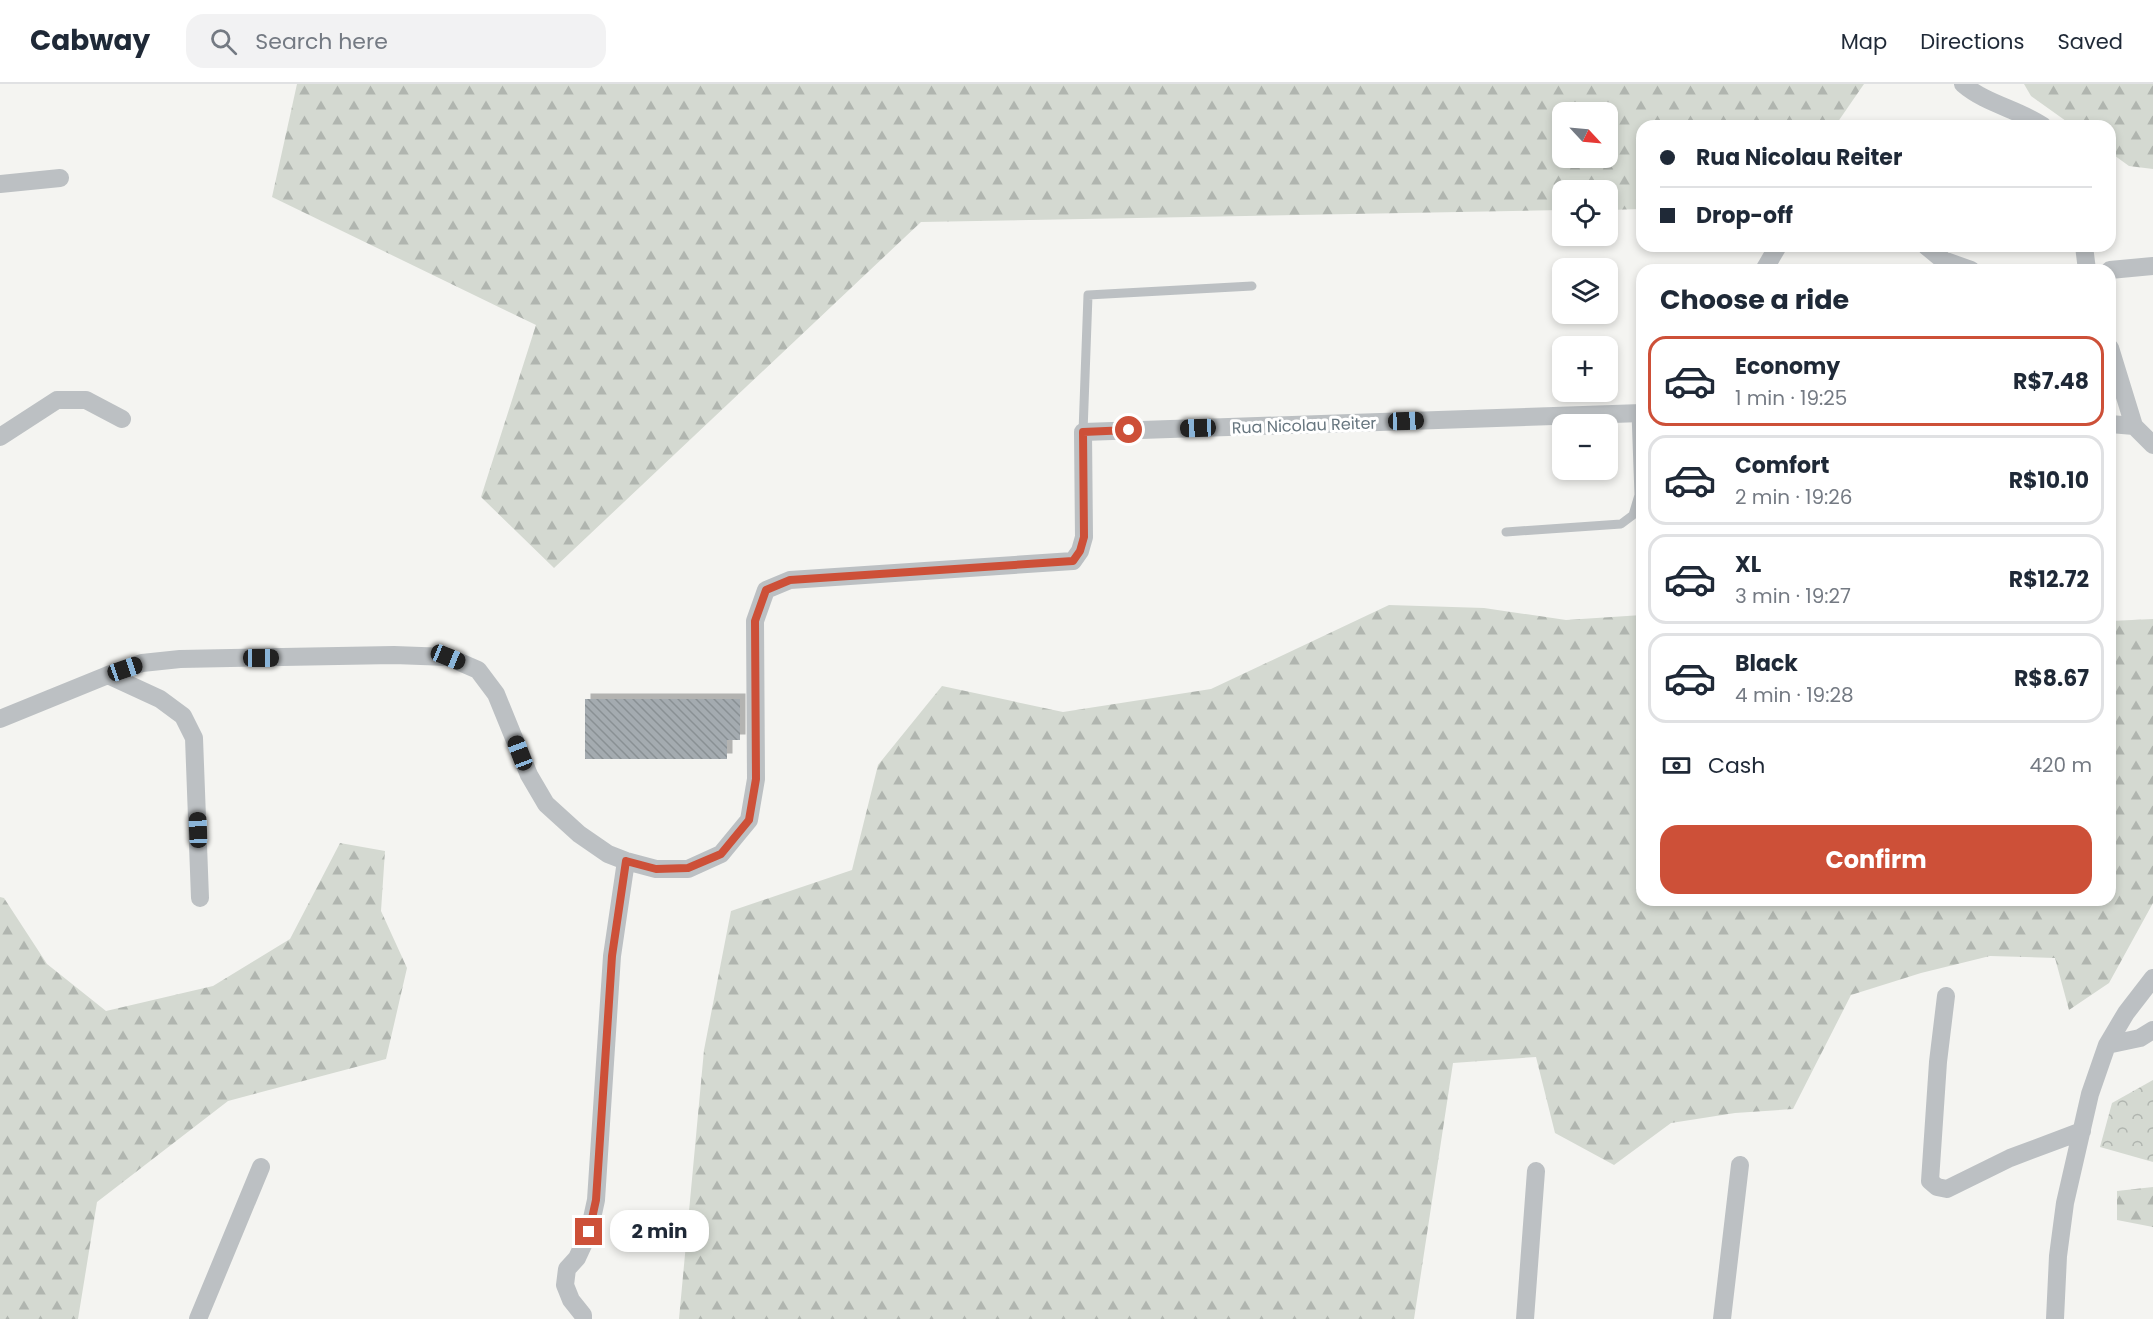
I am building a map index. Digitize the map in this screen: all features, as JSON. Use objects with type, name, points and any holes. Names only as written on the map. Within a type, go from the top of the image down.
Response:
[{"type":"street","points":[[1963,84],[1971,91],[2034,120]]},
{"type":"street","points":[[0,184],[60,178]]},
{"type":"street","points":[[1933,252],[1943,261],[1952,264]]},
{"type":"street","points":[[2116,269],[2153,266]]},
{"type":"street","points":[[2116,368],[2134,426],[2153,445]]},
{"type":"street","points":[[0,437],[57,400],[86,400],[122,419]]},
{"type":"street","name":"Rua Nicolau Reiter","points":[[1083,432],[1636,413]]},
{"type":"street","points":[[2116,424],[2134,426]]},
{"type":"street","points":[[0,719],[142,663],[180,659],[393,655],[448,657],[478,670],[496,694],[529,775],[546,804],[579,834],[608,854],[626,861],[656,869],[688,868],[721,854],[749,820],[756,779],[755,621],[766,590],[790,580],[1073,561],[1080,551],[1084,537],[1083,432]]},
{"type":"street","points":[[108,675],[160,699],[183,716],[194,738],[200,898]]},
{"type":"street","points":[[583,1319],[583,1315],[571,1300],[565,1285],[567,1269],[577,1258],[589,1232],[596,1200],[612,956],[626,861]]},
{"type":"street","points":[[2055,1319],[2058,1256],[2065,1203],[2090,1094],[2107,1045],[2126,1013],[2153,978]]},
{"type":"street","points":[[1946,996],[1938,1062],[1930,1181],[1937,1187],[1947,1189],[2010,1158],[2082,1131]]},
{"type":"street","points":[[2107,1045],[2140,1038],[2153,1030]]},
{"type":"street","points":[[1722,1319],[1740,1165]]},
{"type":"street","points":[[198,1319],[261,1167]]},
{"type":"street","points":[[1525,1319],[1536,1171]]},
{"type":"lane","points":[[1083,432],[1088,295],[1252,286]]},
{"type":"lane","points":[[1506,532],[1621,524],[1633,515],[1636,505]]},
{"type":"green space","points":[[297,84],[1864,84],[1839,120],[1636,120],[1636,209],[1618,210],[1618,180],[1552,180],[1552,210],[921,222],[554,568],[481,497],[536,325],[272,197]]},
{"type":"green space","points":[[2024,84],[2153,84],[2153,169],[2129,166],[2116,157],[2116,120],[2065,120],[2031,96]]},
{"type":"green space","points":[[1389,605],[1484,608],[1566,620],[1636,615],[1636,906],[2116,906],[2116,621],[2153,619],[2153,903],[2109,983],[2069,1010],[2055,958],[1990,956],[1921,973],[1851,995],[1793,1109],[1735,1113],[1671,1123],[1614,1165],[1555,1133],[1536,1057],[1453,1063],[1414,1319],[679,1319],[704,1050],[731,911],[852,870],[878,765],[942,686],[1063,712],[1211,689]]},
{"type":"green space","points":[[340,843],[385,851],[381,911],[407,968],[386,1059],[228,1101],[97,1202],[78,1319],[0,1319],[0,897],[4,898],[47,964],[106,1011],[213,986],[290,939]]},
{"type":"green space","points":[[2153,1080],[2153,1162],[2100,1147],[2112,1103]]},
{"type":"green space","points":[[2153,1187],[2153,1227],[2117,1220],[2117,1191]]},
{"type":"building","points":[[585,699],[740,699],[740,740],[727,740],[727,759],[585,759]]},
{"type":"route","points":[[589,1232],[596,1200],[612,956],[626,861],[656,869],[688,868],[721,854],[749,820],[756,779],[755,621],[766,590],[790,580],[1073,561],[1080,551],[1084,537],[1083,432],[1129,430]]}]
